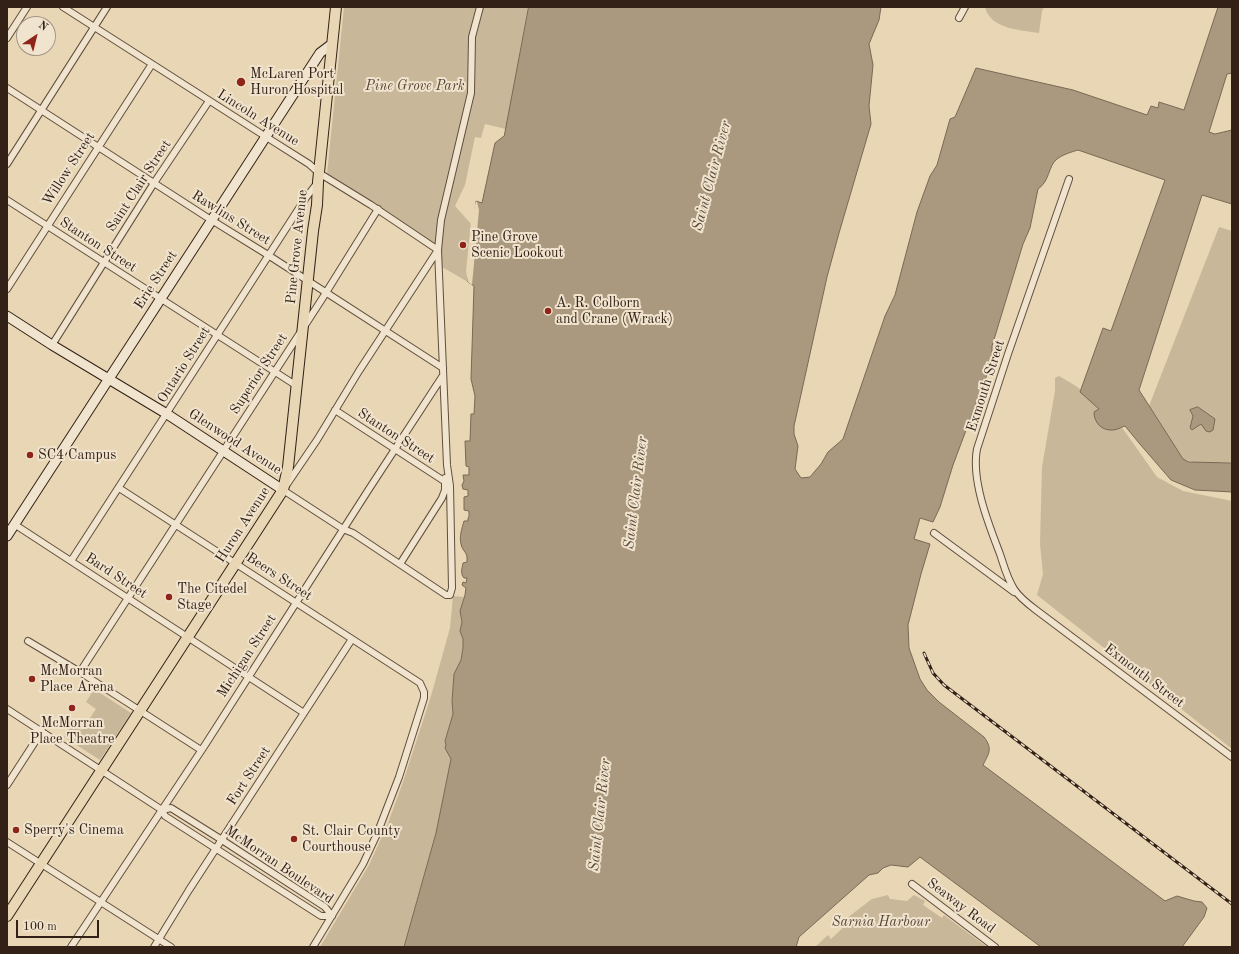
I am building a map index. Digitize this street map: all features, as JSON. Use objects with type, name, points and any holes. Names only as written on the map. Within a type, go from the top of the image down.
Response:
[{"type":"main road","name":"Pine Grove Avenue","points":[[283,490],[288,468],[307,281],[317,205],[318,178],[336,7]]},
{"type":"main road","name":"Huron Avenue","points":[[7,916],[283,490]]},
{"type":"street","points":[[7,38],[28,7]]},
{"type":"street","name":"Lincoln Avenue","points":[[63,7],[309,164],[318,178],[378,209],[438,250]]},
{"type":"street","points":[[7,164],[108,7]]},
{"type":"street","points":[[400,564],[442,498],[444,490],[447,465],[438,250],[441,220],[471,93],[472,37],[480,7]]},
{"type":"street","points":[[959,18],[965,7]]},
{"type":"street","name":"Erie Street","points":[[7,536],[265,136],[320,53],[332,44]]},
{"type":"street","name":"Willow Street","points":[[7,289],[152,64]]},
{"type":"street","name":"Rawlins Street","points":[[7,88],[443,368]]},
{"type":"street","name":"Saint Clair Street","points":[[52,345],[154,183],[209,101]]},
{"type":"street","name":"Ontario Street","points":[[71,562],[318,178]]},
{"type":"street","name":"Exmouth Street","points":[[1023,599],[1016,592],[1011,583],[990,528],[976,473],[976,456],[1008,354],[1069,179]]},
{"type":"street","name":"Stanton Street","points":[[7,200],[297,386]]},
{"type":"street","name":"Superior Street","points":[[80,672],[326,293],[378,209]]},
{"type":"street","name":"Huron Avenue","points":[[283,490],[438,250]]},
{"type":"street","name":"Glenwood Avenue","points":[[7,316],[223,450],[343,529],[353,533],[446,595],[450,595],[452,588],[450,486],[447,465]]},
{"type":"street","name":"Michigan Street","points":[[71,947],[162,810],[443,376]]},
{"type":"street","name":"Stanton Street","points":[[335,410],[444,481]]},
{"type":"street","name":"Beers Street","points":[[119,488],[420,683],[423,688],[424,698],[385,816],[363,864],[332,916]]},
{"type":"street","name":"Bard Street","points":[[14,524],[304,713]]},
{"type":"street","name":"Exmouth Street","points":[[934,533],[1232,757]]},
{"type":"street","name":"Fort Street","points":[[154,947],[352,639]]},
{"type":"street","points":[[28,641],[80,672],[201,750]]},
{"type":"street","name":"McMorran Boulevard","points":[[7,709],[162,810],[165,816],[321,916],[332,916]]},
{"type":"street","points":[[7,785],[42,731]]},
{"type":"street","name":"McMorran Boulevard","points":[[162,810],[171,808],[325,908],[332,916]]},
{"type":"street","points":[[7,842],[170,947]]},
{"type":"street","name":"Seaway Road","points":[[912,884],[995,947]]},
{"type":"street","points":[[313,947],[332,916]]},
{"type":"green space","name":"Pine Grove Park","points":[[344,7],[529,7],[506,129],[485,124],[481,138],[475,137],[465,185],[455,206],[472,225],[468,282],[442,267],[441,249],[327,174]]},
{"type":"green space","points":[[985,7],[1044,7],[1042,11],[1039,33],[1015,29],[999,24],[988,14]]},
{"type":"green space","points":[[1219,227],[1232,231],[1232,462],[1197,463],[1183,459],[1149,406]]},
{"type":"green space","points":[[1059,376],[1076,386],[1116,419],[1157,477],[1183,491],[1232,501],[1232,749],[1037,595],[1043,574],[1040,544],[1042,467],[1055,391],[1055,378]]},
{"type":"green space","points":[[453,596],[464,597],[460,611],[462,622],[460,631],[463,639],[463,648],[461,660],[454,674],[452,701],[453,714],[445,741],[445,748],[451,759],[436,833],[404,947],[320,947],[369,865],[388,823],[431,696],[450,628]]},
{"type":"green space","points":[[94,689],[131,713],[100,760],[64,737],[72,724],[82,730],[96,709],[86,702]]},
{"type":"green space","name":"Sarnia Harbour","points":[[888,895],[890,899],[907,901],[914,895],[925,901],[923,905],[942,918],[944,915],[987,947],[815,947],[828,935],[831,939],[850,921],[847,918],[872,899]]},
{"type":"water","name":"Saint Clair River","points":[[529,7],[881,7],[879,20],[869,44],[873,65],[869,106],[871,124],[827,277],[794,426],[794,434],[798,446],[795,469],[801,478],[810,477],[821,464],[828,452],[843,439],[885,316],[895,295],[917,212],[930,176],[937,165],[950,119],[955,117],[976,68],[1073,90],[1147,115],[1151,106],[1158,108],[1159,102],[1184,110],[1218,7],[1232,7],[1232,73],[1227,74],[1209,132],[1215,134],[1232,130],[1232,204],[1202,195],[1139,390],[1183,459],[1189,462],[1232,463],[1232,492],[1195,490],[1171,480],[1125,426],[1116,430],[1109,430],[1099,426],[1095,420],[1094,412],[1099,409],[1080,392],[1103,328],[1111,331],[1165,180],[1078,150],[1067,154],[1054,162],[1045,182],[1038,189],[1030,228],[1023,244],[992,346],[992,361],[953,465],[940,507],[933,522],[920,518],[914,539],[930,544],[908,625],[909,648],[920,679],[927,690],[939,702],[984,737],[987,741],[989,751],[983,765],[1165,901],[1177,896],[1202,902],[1207,908],[1204,917],[1182,947],[1041,947],[920,857],[908,867],[891,865],[883,868],[878,873],[869,875],[799,937],[796,947],[404,947],[436,833],[451,759],[445,748],[445,741],[453,714],[452,701],[454,674],[461,660],[463,648],[463,639],[460,631],[462,622],[460,611],[466,588],[462,585],[463,582],[466,583],[467,578],[464,578],[462,574],[463,563],[467,562],[467,558],[460,538],[464,521],[468,521],[469,517],[469,511],[464,510],[464,497],[468,496],[468,490],[463,489],[462,485],[464,481],[463,475],[469,475],[469,467],[466,466],[465,441],[470,441],[471,414],[474,414],[475,396],[471,379],[474,286],[468,282],[468,271],[476,201],[482,203],[495,143],[504,136]]},
{"type":"water","points":[[1198,407],[1215,419],[1213,430],[1210,432],[1206,431],[1201,424],[1192,430],[1190,428],[1193,416],[1190,410]]},
{"type":"pier","points":[[476,201],[479,210],[472,285],[468,282],[466,271],[471,221]]},
{"type":"railway","points":[[924,653],[933,673],[944,685],[1232,904]]},
{"type":"place","name":"McLaren Port Huron Hospital","points":[[241,82]]},
{"type":"place","name":"Pine Grove Scenic Lookout","points":[[463,245]]},
{"type":"place","name":"A. R. Colborn and Crane (Wrack)","points":[[548,311]]},
{"type":"place","name":"SC4 Campus","points":[[30,455]]},
{"type":"place","name":"The Citedel Stage","points":[[169,597]]},
{"type":"place","name":"McMorran Place Arena","points":[[32,679]]},
{"type":"place","name":"McMorran Place Theatre","points":[[72,708]]},
{"type":"place","name":"Sperry's Cinema","points":[[16,830]]},
{"type":"place","name":"St. Clair County Courthouse","points":[[294,839]]}]
